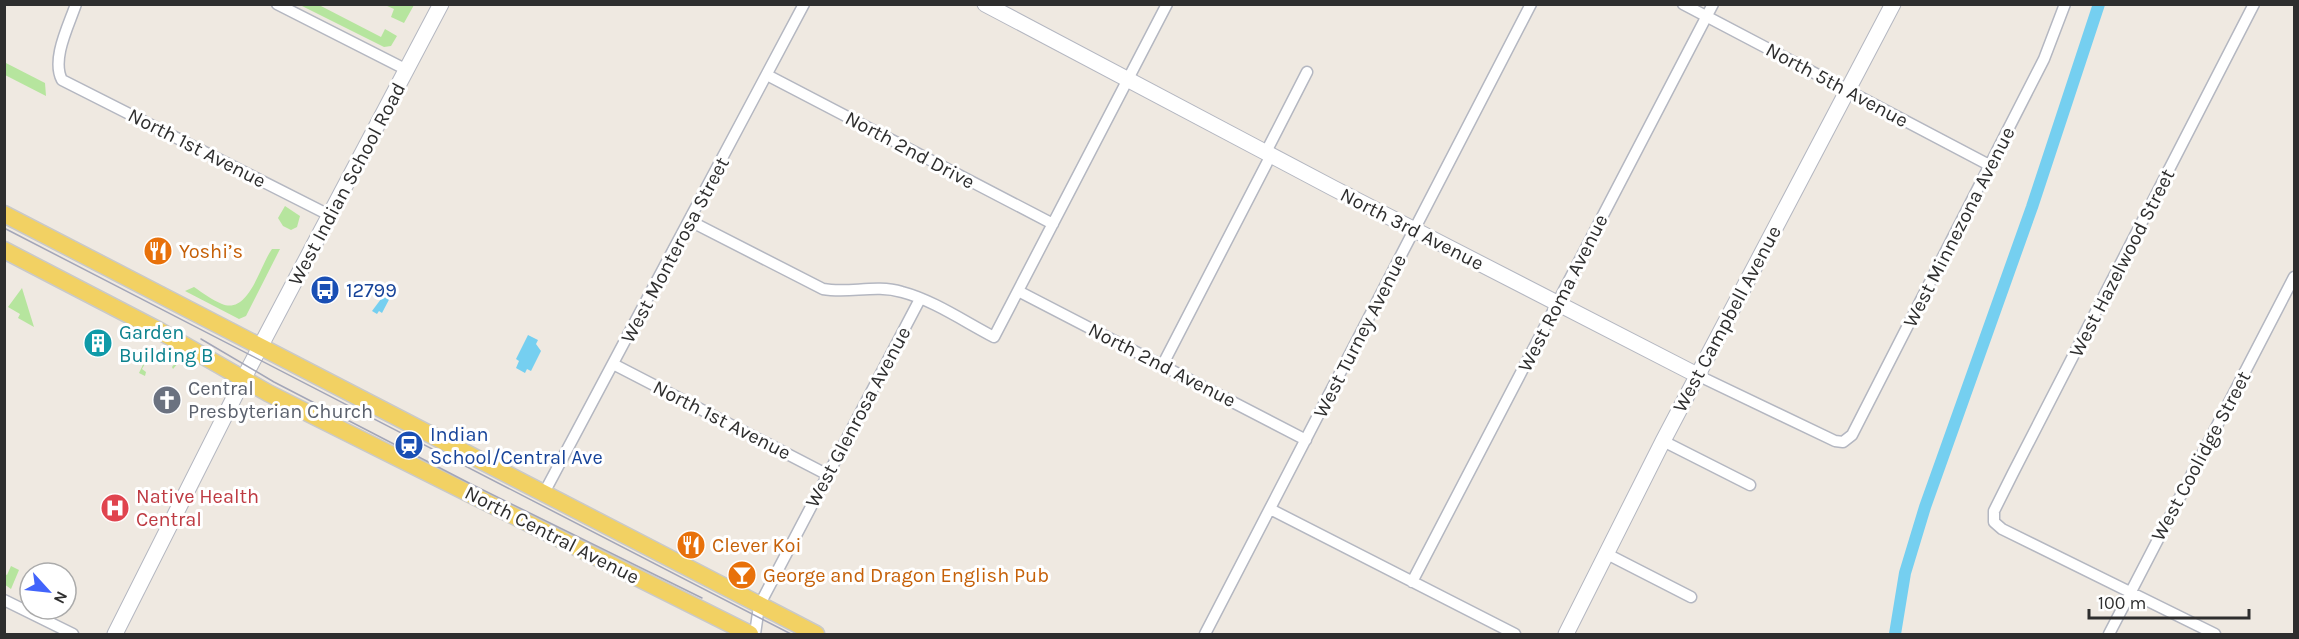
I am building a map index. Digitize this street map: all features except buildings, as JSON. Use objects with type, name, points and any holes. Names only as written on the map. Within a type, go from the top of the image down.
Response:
[{"type":"main road","name":"North Central Avenue","points":[[4,214],[256,356],[544,494],[816,634]]},
{"type":"main road","name":"North Central Avenue","points":[[4,250],[158,330],[244,380],[750,634]]},
{"type":"street","name":"North 1st Avenue","points":[[76,4],[59,60],[58,70],[62,80],[331,216]]},
{"type":"street","points":[[277,4],[407,70]]},
{"type":"street","name":"West Indian School Road","points":[[115,634],[256,356],[441,4]]},
{"type":"street","name":"West Monterosa Street","points":[[544,494],[615,365],[804,4]]},
{"type":"street","name":"North 3rd Avenue","points":[[985,4],[1557,304],[1697,375],[1843,442]]},
{"type":"street","points":[[690,221],[823,289],[843,292],[885,289],[902,292],[994,337],[1167,4]]},
{"type":"street","name":"West Turney Avenue","points":[[1205,634],[1531,4]]},
{"type":"street","name":"North 5th Avenue","points":[[1683,4],[1991,166]]},
{"type":"street","name":"West Roma Avenue","points":[[1412,582],[1713,4]]},
{"type":"street","name":"West Campbell Avenue","points":[[1566,634],[1697,375],[1893,4]]},
{"type":"street","name":"West Minnezona Avenue","points":[[1843,442],[1852,435],[1991,166],[2044,59],[2065,4]]},
{"type":"street","name":"West Hazelwood Street","points":[[2130,592],[2002,529],[1994,522],[1994,511],[2254,4]]},
{"type":"street","points":[[1162,366],[1307,72]]},
{"type":"street","name":"North 2nd Drive","points":[[767,75],[1053,224]]},
{"type":"street","name":"West Coolidge Street","points":[[2109,634],[2295,277]]},
{"type":"street","name":"North 2nd Avenue","points":[[1018,291],[1306,440]]},
{"type":"street","name":"West Glenrosa Avenue","points":[[755,634],[759,606],[920,299]]},
{"type":"street","name":"North 1st Avenue","points":[[615,365],[828,475]]},
{"type":"street","points":[[1663,441],[1750,485]]},
{"type":"street","points":[[1270,509],[1515,634]]},
{"type":"street","points":[[1607,554],[1691,597]]},
{"type":"street","points":[[2130,592],[2215,634]]},
{"type":"street","points":[[4,600],[73,634]]},
{"type":"green space","points":[[300,5],[319,5],[381,37],[385,29],[397,36],[391,46],[384,47]]},
{"type":"green space","points":[[385,5],[414,5],[404,23],[391,17],[394,9]]},
{"type":"green space","points":[[4,62],[45,83],[46,96],[5,75]]},
{"type":"green space","points":[[285,206],[300,216],[297,227],[291,230],[283,226],[278,218]]},
{"type":"green space","points":[[272,249],[280,249],[246,316],[239,319],[185,291],[194,287],[222,304],[231,305],[240,302],[253,287]]},
{"type":"green space","points":[[22,288],[34,327],[18,318],[20,314],[8,307]]},
{"type":"green space","points":[[151,348],[179,362],[173,369],[176,362],[152,351],[142,369],[146,372],[145,376],[139,373]]},
{"type":"green space","points":[[11,566],[18,570],[11,589],[4,584],[5,574],[7,575]]},
{"type":"water","points":[[387,288],[393,292],[382,313],[379,311],[377,314],[372,311],[384,295],[380,293],[382,289]]},
{"type":"water","points":[[528,335],[538,340],[536,344],[541,351],[531,371],[527,369],[525,373],[516,368],[519,361],[516,359]]},
{"type":"waterway","points":[[1895,634],[1905,573],[1925,507],[2032,207],[2099,4]]},
{"type":"tram line","points":[[4,228],[791,634]]},
{"type":"tram line","points":[[201,339],[274,382],[469,483],[702,598]]},
{"type":"place","name":"Yoshi’s","points":[[158,251]]},
{"type":"place","name":"12799","points":[[325,290]]},
{"type":"place","name":"Garden Building B","points":[[98,343]]},
{"type":"place","name":"Central Presbyterian Church","points":[[167,400]]},
{"type":"place","name":"Indian School/Central Ave","points":[[409,445]]},
{"type":"place","name":"Native Health Central","points":[[115,508]]},
{"type":"place","name":"Clever Koi","points":[[691,545]]},
{"type":"place","name":"George and Dragon English Pub","points":[[742,575]]}]
